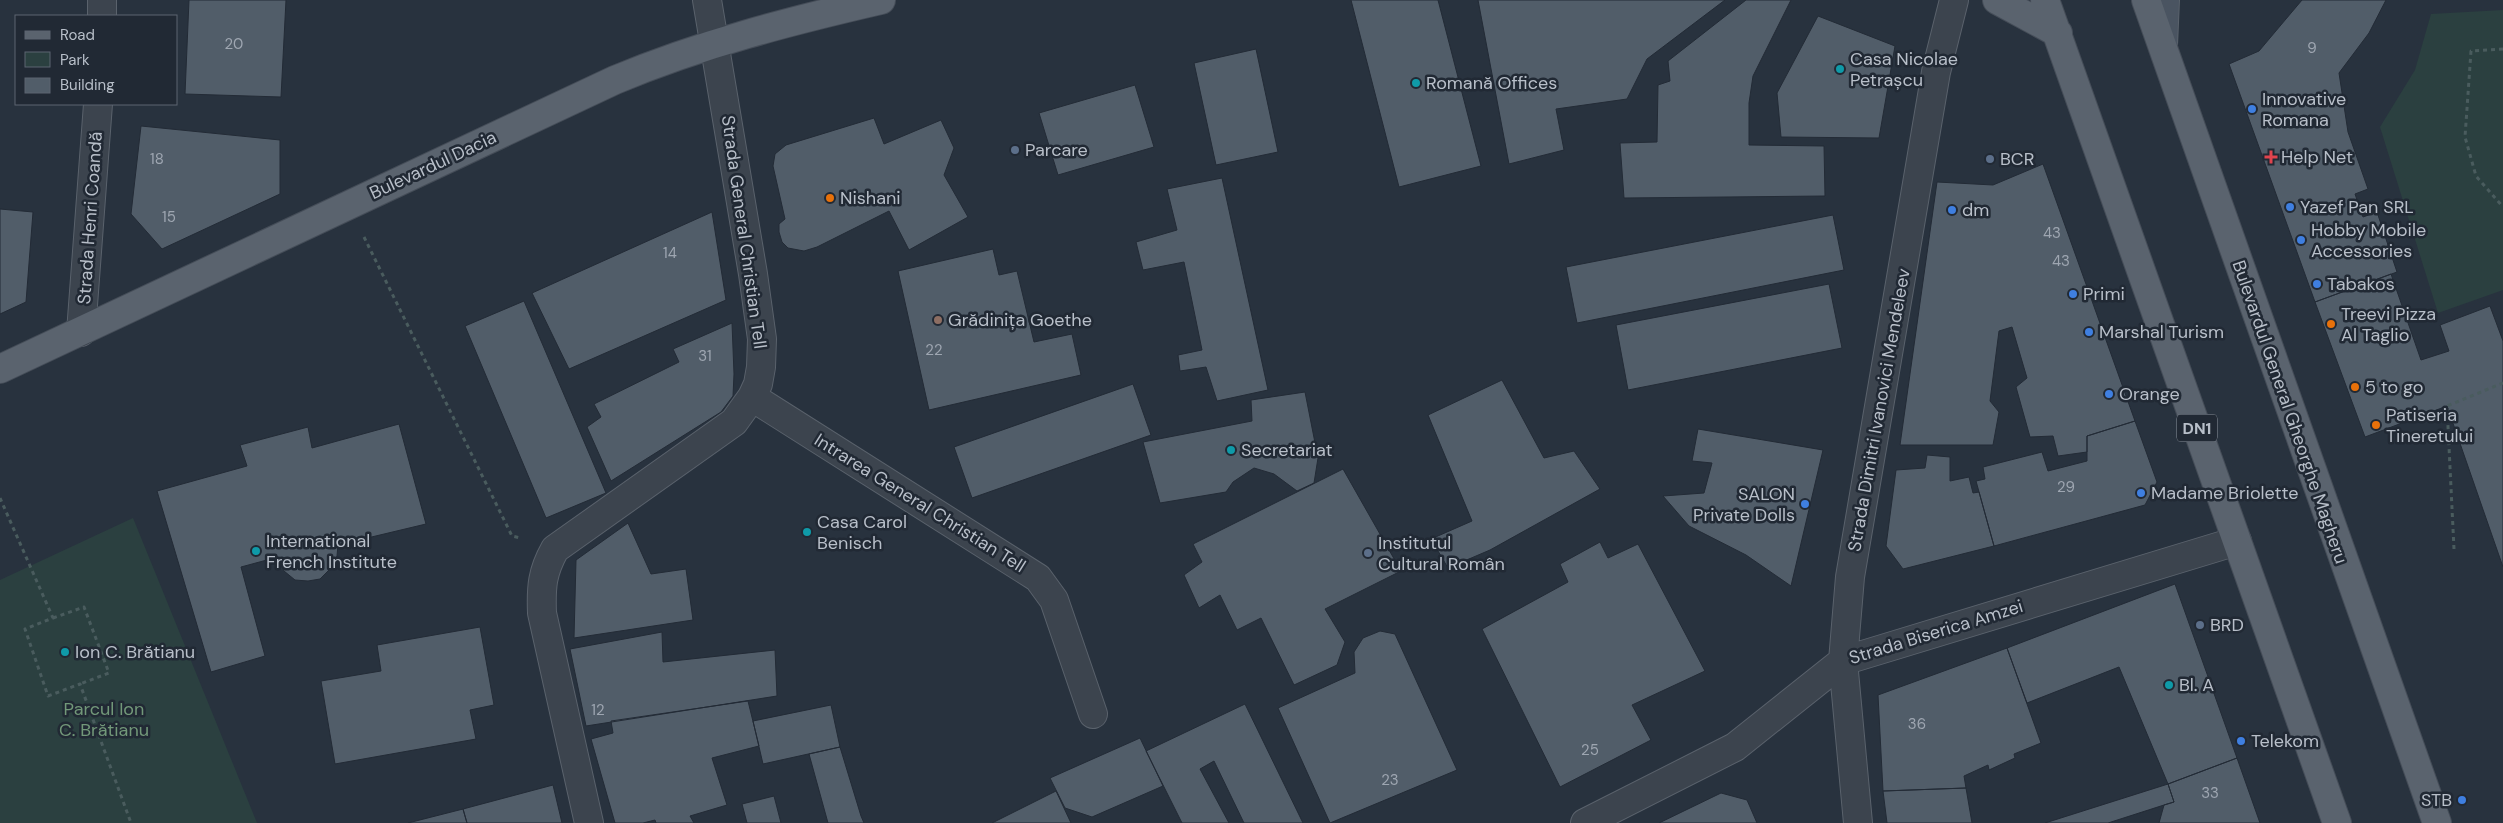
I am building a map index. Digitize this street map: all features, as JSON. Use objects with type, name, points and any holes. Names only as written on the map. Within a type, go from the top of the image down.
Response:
[{"type":"main road","name":"Bulevardul Dacia","points":[[0,369],[614,80],[664,59],[777,24],[881,0]]},
{"type":"main road","points":[[1997,0],[2058,33]]},
{"type":"main road","name":"DN1","points":[[2045,0],[2337,823]]},
{"type":"main road","name":"Bulevardul General Gheorghe Magheru","points":[[2146,0],[2351,586],[2437,823]]},
{"type":"main road","points":[[2163,45],[2165,0]]},
{"type":"street","points":[[102,0],[102,15]]},
{"type":"street","name":"Strada General Christian Tell","points":[[589,823],[542,613],[541,590],[544,568],[555,548],[717,436],[734,422],[752,397],[761,367],[762,339],[752,264],[708,0]]},
{"type":"street","name":"Strada Dimitri Ivanovici Mendeleev","points":[[1858,823],[1843,661],[1854,558],[1936,72],[1954,0]]},
{"type":"street","name":"Strada Henri Coandă","points":[[81,332],[98,105]]},
{"type":"street","name":"Intrarea General Christian Tell","points":[[752,397],[1038,578],[1054,600],[1093,714]]},
{"type":"street","name":"Strada Biserica Amzei","points":[[1585,823],[1736,747],[1843,661],[2237,541]]},
{"type":"path","points":[[2503,49],[2471,51],[2465,137],[2476,176],[2503,207]]},
{"type":"path","points":[[348,206],[512,536],[555,548]]},
{"type":"path","points":[[2454,549],[2447,406],[2503,383]]},
{"type":"path","points":[[0,498],[52,618]]},
{"type":"path","points":[[84,607],[109,673],[48,696],[25,629],[52,618],[84,607]]},
{"type":"path","points":[[80,684],[131,823]]},
{"type":"green space","points":[[2503,10],[2503,290],[2438,313],[2380,127],[2415,70],[2431,14]]},
{"type":"green space","name":"Parcul Ion C. Brătianu","points":[[133,518],[257,823],[0,823],[0,580]]},
{"type":"building","points":[[189,0],[286,0],[281,97],[185,94]]},
{"type":"building","name":"Romană Offices","points":[[1351,0],[1438,0],[1481,166],[1399,187]]},
{"type":"building","points":[[1478,0],[1725,0],[1647,59],[1627,99],[1556,109],[1564,150],[1509,164]]},
{"type":"building","points":[[1746,0],[1791,0],[1753,76],[1749,103],[1749,145],[1824,146],[1825,196],[1624,198],[1620,143],[1657,142],[1658,85],[1670,81],[1668,61]]},
{"type":"building","points":[[2302,0],[2386,0],[2369,33],[2339,73],[2348,132],[2368,189],[2355,194],[2363,217],[2377,212],[2397,272],[2315,302],[2229,64],[2259,51]]},
{"type":"building","name":"Casa Nicolae Petrașcu","points":[[1818,16],[1895,46],[1879,138],[1781,137],[1777,93]]},
{"type":"building","points":[[1256,49],[1278,152],[1216,165],[1194,63]]},
{"type":"building","points":[[1135,85],[1154,147],[1058,175],[1039,113]]},
{"type":"building","points":[[874,118],[884,144],[941,120],[954,148],[944,175],[968,217],[909,250],[889,211],[817,247],[804,251],[788,248],[782,242],[779,232],[779,224],[785,219],[773,166],[775,154],[786,145]]},
{"type":"building","points":[[141,126],[280,140],[280,194],[162,249],[131,214]]},
{"type":"building","points":[[2043,164],[2135,421],[2087,436],[2087,452],[2058,456],[2053,436],[2030,437],[2016,387],[2027,378],[2012,327],[1999,331],[1990,401],[1999,412],[1993,445],[1900,445],[1937,182],[1993,185]]},
{"type":"building","points":[[1222,178],[1268,390],[1217,401],[1206,367],[1180,371],[1178,355],[1202,350],[1184,262],[1143,270],[1136,242],[1177,230],[1167,189]]},
{"type":"building","points":[[0,209],[33,212],[26,302],[0,314]]},
{"type":"building","points":[[712,212],[726,300],[569,369],[532,293]]},
{"type":"building","points":[[1833,215],[1844,270],[1577,323],[1566,267]]},
{"type":"building","points":[[993,249],[999,275],[1017,271],[1034,342],[1072,334],[1081,375],[929,410],[898,271]]},
{"type":"building","points":[[2391,274],[2421,360],[2449,351],[2440,325],[2490,306],[2503,341],[2503,567],[2447,406],[2365,437],[2315,302]]},
{"type":"building","points":[[1829,284],[1842,348],[1628,390],[1616,325]]},
{"type":"building","points":[[524,301],[606,493],[546,518],[465,326]]},
{"type":"building","points":[[732,323],[733,396],[721,412],[611,481],[587,427],[601,417],[594,404],[679,362],[673,349]]},
{"type":"building","points":[[1502,380],[1544,458],[1574,451],[1600,489],[1490,550],[1448,568],[1431,539],[1472,521],[1428,415]]},
{"type":"building","points":[[1133,384],[1151,435],[972,498],[954,447]]},
{"type":"building","name":"Secretariat","points":[[1305,392],[1318,458],[1314,483],[1297,491],[1274,474],[1254,468],[1233,482],[1226,492],[1160,503],[1143,442],[1252,421],[1251,400]]},
{"type":"building","points":[[2135,421],[2157,482],[2145,505],[1994,546],[1976,481],[1985,479],[1983,467],[2042,452],[2048,471],[2087,461],[2087,436]]},
{"type":"building","name":"International French Institute","points":[[399,424],[426,524],[338,545],[337,556],[331,568],[320,579],[308,581],[295,580],[284,571],[278,557],[241,567],[265,656],[211,672],[157,491],[247,466],[240,445],[308,427],[312,448]]},
{"type":"building","points":[[1698,429],[1823,450],[1791,586],[1746,555],[1689,526],[1663,496],[1704,493],[1712,463],[1692,461]]},
{"type":"building","points":[[1927,455],[1950,457],[1950,481],[1969,477],[1973,493],[1979,492],[1994,546],[1903,569],[1886,546],[1896,470],[1925,468]]},
{"type":"building","points":[[1343,469],[1401,571],[1325,609],[1345,642],[1337,665],[1294,685],[1261,618],[1237,630],[1220,595],[1199,608],[1184,575],[1202,562],[1193,544]]},
{"type":"building","points":[[628,523],[651,574],[686,569],[693,620],[574,638],[576,560]]},
{"type":"building","points":[[1600,542],[1608,558],[1638,544],[1705,671],[1632,705],[1651,740],[1560,787],[1482,629],[1568,582],[1560,564]]},
{"type":"building","name":"Bl. A","points":[[2175,584],[2237,758],[2168,784],[2119,667],[2027,703],[2007,648]]},
{"type":"building","points":[[480,627],[494,705],[470,710],[476,739],[335,764],[321,681],[381,671],[377,645]]},
{"type":"building","points":[[1380,631],[1395,634],[1457,770],[1330,823],[1278,708],[1355,673],[1354,652],[1363,638]]},
{"type":"building","points":[[662,632],[663,662],[775,650],[777,696],[586,726],[570,649]]},
{"type":"building","points":[[2007,648],[2041,743],[2014,754],[2015,758],[1989,770],[1988,765],[1964,776],[1966,788],[1883,791],[1878,695]]},
{"type":"building","points":[[748,701],[759,746],[712,758],[727,805],[690,816],[694,823],[656,823],[655,820],[643,823],[615,823],[591,739],[613,733],[611,721]]},
{"type":"building","points":[[1245,704],[1303,823],[1244,823],[1214,761],[1200,769],[1229,823],[1182,823],[1146,751]]},
{"type":"building","points":[[831,705],[840,747],[763,764],[753,721]]},
{"type":"building","points":[[1140,738],[1163,786],[1092,817],[1065,808],[1050,778]]},
{"type":"building","points":[[840,747],[864,823],[828,823],[809,754]]},
{"type":"building","points":[[2237,758],[2260,823],[2159,823],[2164,805],[2174,802],[2168,784]]},
{"type":"building","points":[[2168,784],[2174,802],[2108,823],[2045,823]]},
{"type":"building","points":[[553,785],[562,823],[467,823],[463,809]]},
{"type":"building","points":[[1966,788],[1972,823],[1887,823],[1883,791]]},
{"type":"building","points":[[1056,791],[1071,823],[992,823]]},
{"type":"building","points":[[1721,793],[1747,800],[1757,823],[1659,823]]},
{"type":"building","points":[[774,796],[781,823],[747,823],[742,804]]},
{"type":"building","points":[[463,809],[467,823],[408,823]]},
{"type":"place","name":"Casa Nicolae Petrașcu","points":[[1840,69]]},
{"type":"place","name":"Romană Offices","points":[[1416,83]]},
{"type":"place","name":"Innovative Romana","points":[[2252,109]]},
{"type":"place","name":"Parcare","points":[[1015,150]]},
{"type":"place","name":"Help Net","points":[[2271,157]]},
{"type":"place","name":"BCR","points":[[1990,159]]},
{"type":"place","name":"Nishani","points":[[830,198]]},
{"type":"place","name":"Yazef Pan SRL","points":[[2290,207]]},
{"type":"place","name":"dm","points":[[1952,210]]},
{"type":"place","name":"Hobby Mobile Accessories","points":[[2301,240]]},
{"type":"place","name":"Tabakos","points":[[2317,284]]},
{"type":"place","name":"Primi","points":[[2073,294]]},
{"type":"place","name":"Grădinița Goethe","points":[[938,320]]},
{"type":"place","name":"Treevi Pizza Al Taglio","points":[[2331,324]]},
{"type":"place","name":"Marshal Turism","points":[[2089,332]]},
{"type":"place","name":"5 to go","points":[[2355,387]]},
{"type":"place","name":"Orange","points":[[2109,394]]},
{"type":"place","name":"Patiseria Tineretului","points":[[2376,425]]},
{"type":"place","name":"Secretariat","points":[[1231,450]]},
{"type":"place","name":"Madame Briolette","points":[[2141,493]]},
{"type":"place","name":"SALON Private Dolls","points":[[1805,504]]},
{"type":"place","name":"Casa Carol Benisch","points":[[807,532]]},
{"type":"place","name":"International French Institute","points":[[256,551]]},
{"type":"place","name":"Institutul Cultural Român","points":[[1368,553]]},
{"type":"place","name":"BRD","points":[[2200,625]]},
{"type":"place","name":"Ion C. Brătianu","points":[[65,652]]},
{"type":"place","name":"Bl. A","points":[[2169,685]]},
{"type":"place","name":"Telekom","points":[[2241,741]]},
{"type":"place","name":"STB","points":[[2462,800]]}]
